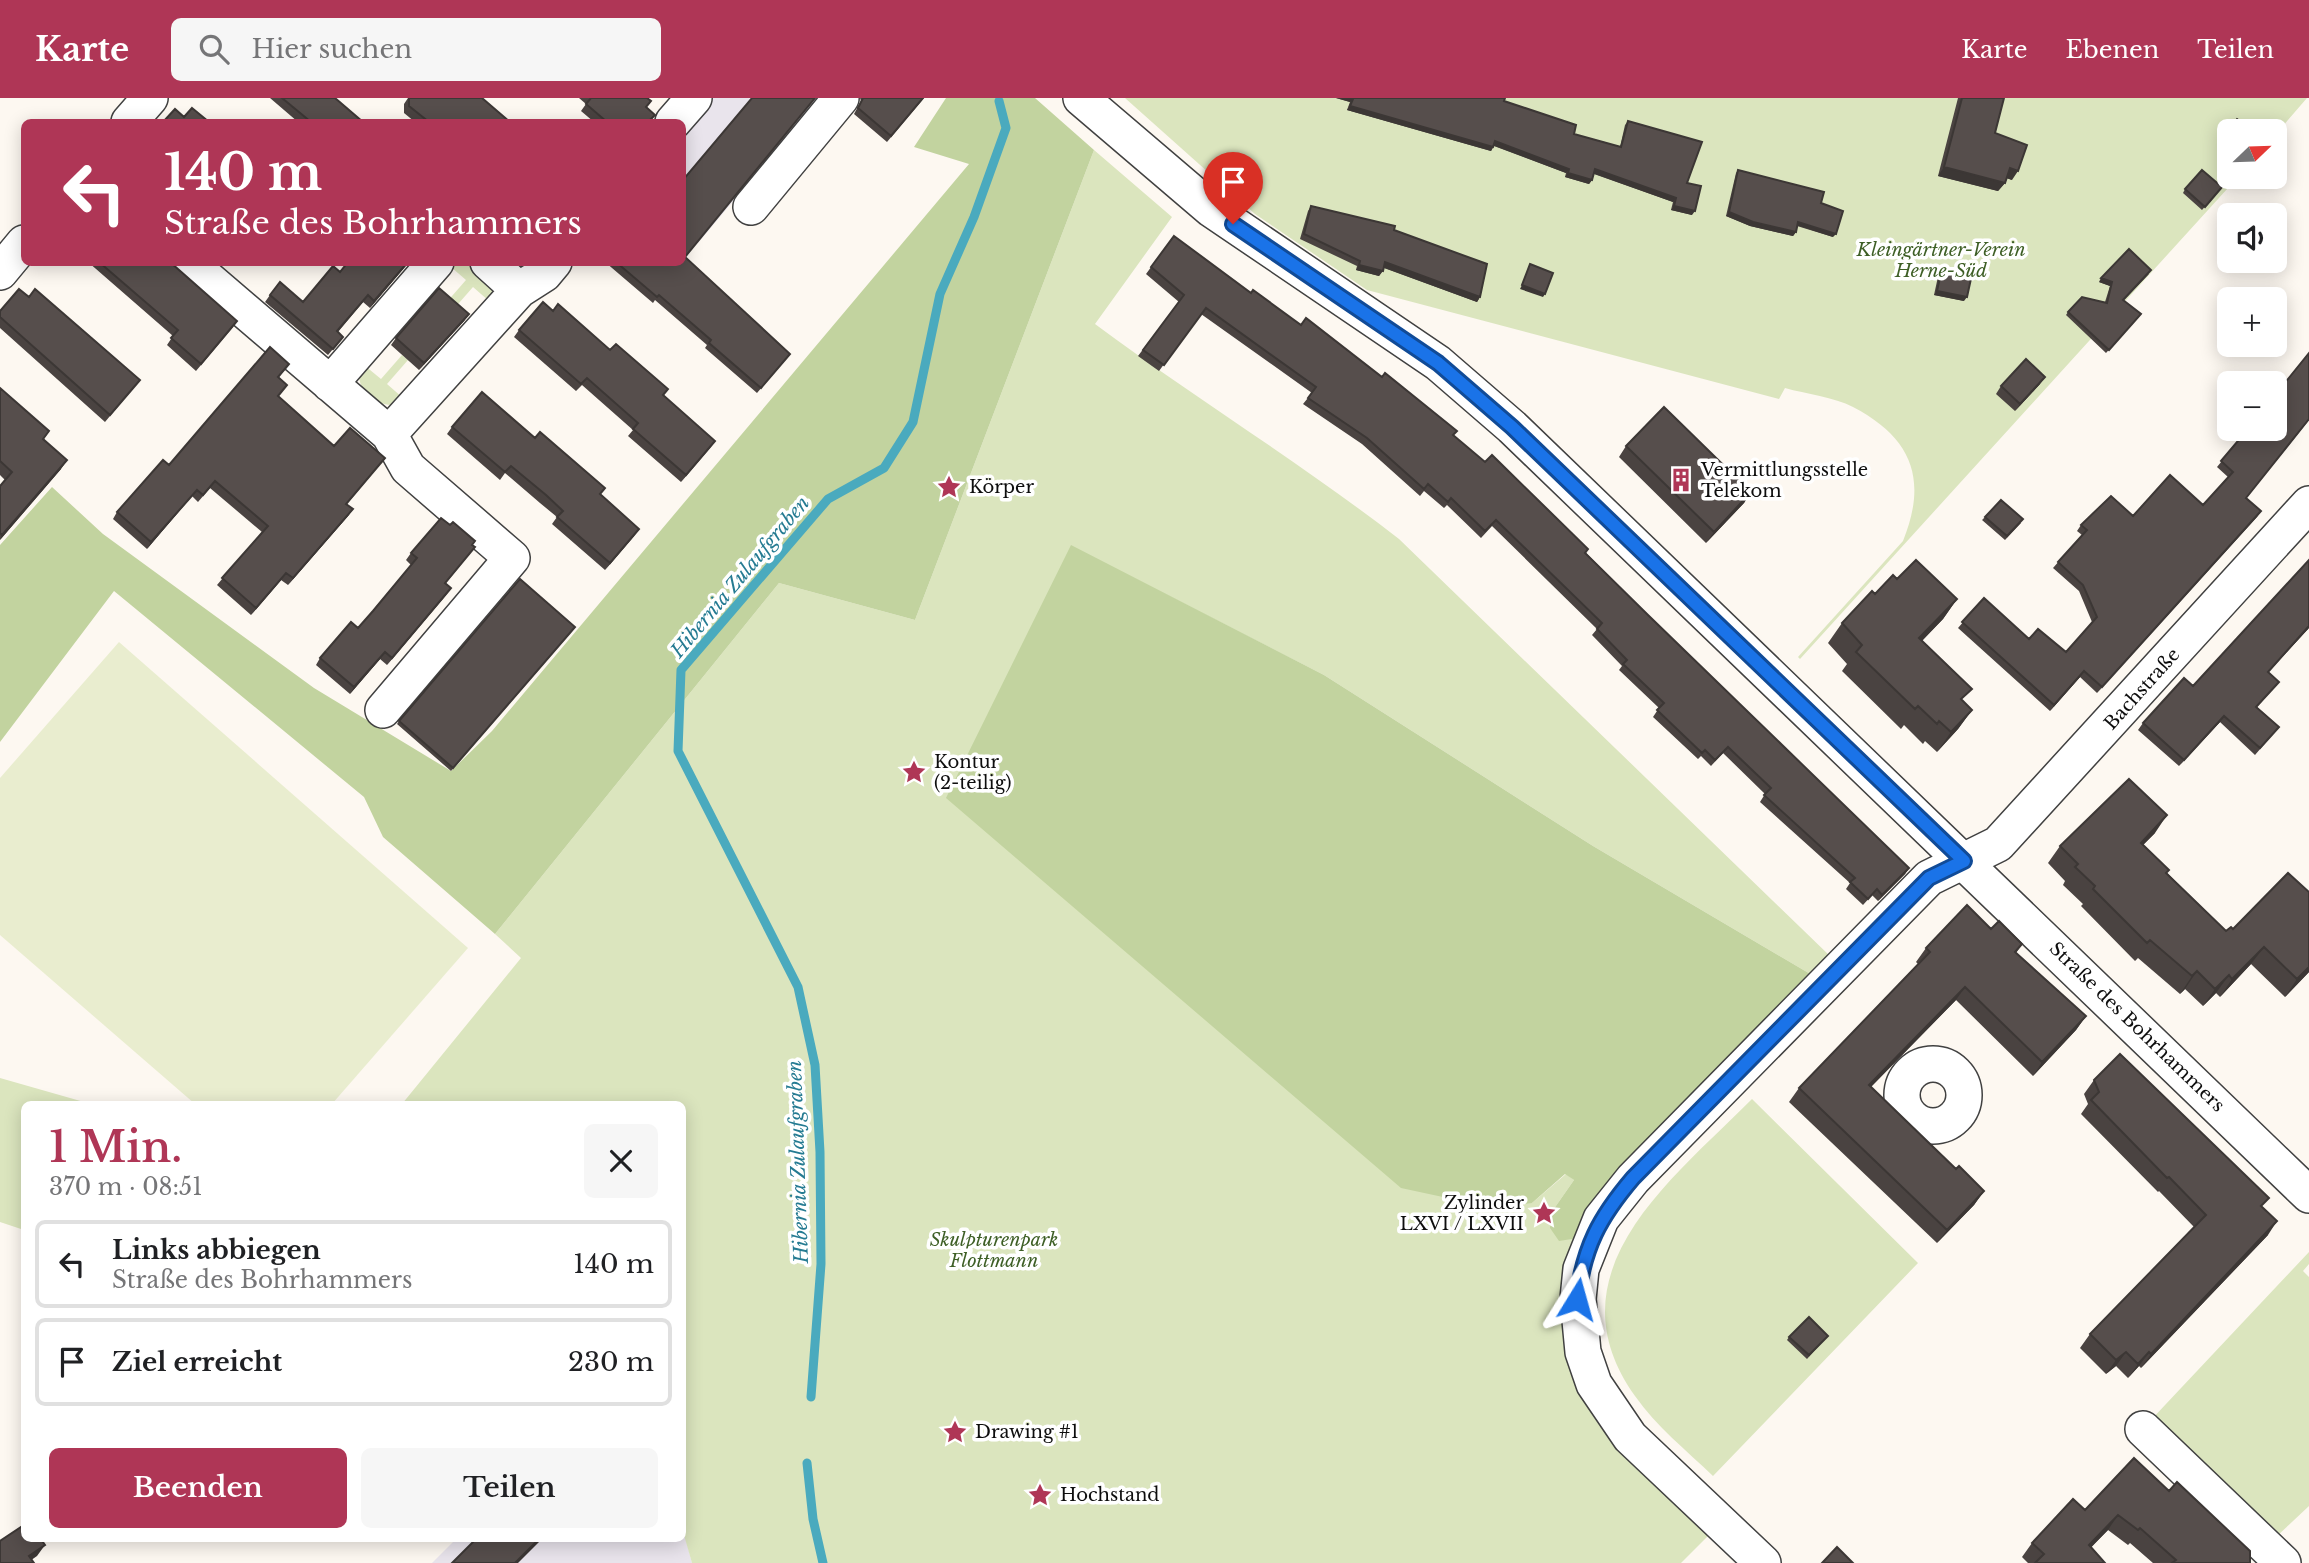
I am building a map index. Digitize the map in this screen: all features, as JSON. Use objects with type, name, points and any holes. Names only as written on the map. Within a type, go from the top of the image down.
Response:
[{"type":"street","points":[[132,119],[150,98]]},
{"type":"street","points":[[676,119],[694,98]]},
{"type":"street","points":[[751,208],[841,98]]},
{"type":"street","name":"Straße des Bohrhammers","points":[[1081,98],[1211,209],[1298,271],[1365,312],[1438,363],[1491,409],[2309,1195]]},
{"type":"street","points":[[0,272],[21,247]]},
{"type":"street","points":[[193,266],[389,434],[408,468],[512,558],[383,710]]},
{"type":"street","points":[[330,384],[433,266]]},
{"type":"street","points":[[492,266],[519,290]]},
{"type":"street","points":[[389,434],[519,290],[544,274],[551,266]]},
{"type":"street","name":"Bachstraße","points":[[1964,861],[1998,844],[2309,504]]},
{"type":"street","points":[[1763,1563],[1630,1437],[1614,1417],[1594,1384],[1583,1352],[1577,1299],[1581,1269],[1601,1219],[1633,1178],[1929,878],[1964,861]]},
{"type":"street","points":[[2143,1429],[2283,1563]]},
{"type":"street","points":[[2300,1563],[2309,1554]]},
{"type":"shaded area","points":[[705,98],[820,98],[698,243],[686,233],[686,120]]},
{"type":"shaded area","points":[[686,1540],[692,1563],[432,1563],[453,1542],[686,1542]]},
{"type":"green space","points":[[946,98],[1035,98],[1094,150],[915,620],[779,583],[495,934],[383,837],[364,797],[114,591],[0,742],[0,545],[52,487],[103,534],[314,688],[451,771],[492,731],[969,164],[914,147]]},
{"type":"green space","name":"Kleingärtner-Verein Herne-Süd","points":[[1125,98],[2307,98],[2287,121],[2287,119],[2217,119],[2217,189],[2227,189],[1800,659],[1798,657],[1903,541],[1914,498],[1914,480],[1910,462],[1889,432],[1853,407],[1829,398],[1785,388],[1779,399],[1367,290],[1255,214]]},
{"type":"green space","name":"Skulpturenpark Flottmann","points":[[1094,150],[1172,217],[1095,324],[1399,539],[1831,957],[1812,975],[1593,846],[1324,675],[1071,546],[1532,1203],[1566,1174],[1574,1180],[1551,1213],[1578,1238],[1564,1310],[1711,1533],[1681,1563],[692,1563],[686,1542],[686,1101],[404,1101],[521,958],[495,934],[779,583],[915,620]]},
{"type":"green space","points":[[478,266],[495,289],[489,301],[473,287],[452,311],[445,304],[466,280],[451,267]]},
{"type":"green space","points":[[402,355],[408,360],[387,384],[403,398],[390,405],[373,399],[364,391],[359,380],[364,365],[381,379]]},
{"type":"green space","points":[[1071,545],[1324,675],[1593,846],[1812,975],[1578,1238],[1559,1241],[1550,1228],[1551,1213],[1574,1180],[1565,1174],[1532,1203],[1494,1208],[1401,1188],[946,798]]},
{"type":"green space","points":[[119,642],[468,948],[335,1101],[192,1101],[0,935],[0,778]]},
{"type":"green space","points":[[0,1078],[80,1101],[21,1101],[21,1229],[0,1222]]},
{"type":"green space","points":[[1752,1099],[1918,1263],[1713,1476],[1662,1428],[1635,1396],[1612,1351],[1605,1309],[1613,1269],[1631,1231],[1657,1195]]},
{"type":"green space","points":[[2309,1252],[2309,1264],[2303,1271],[2309,1277],[2309,1506],[2276,1537],[2150,1421]]},
{"type":"building","points":[[282,98],[335,98],[360,119],[307,119]]},
{"type":"building","points":[[409,98],[482,98],[506,119],[425,119],[409,106]]},
{"type":"building","points":[[591,98],[647,98],[651,101],[646,107],[655,115],[651,119],[604,119],[586,104]]},
{"type":"building","points":[[752,98],[815,98],[686,256],[686,176]]},
{"type":"building","points":[[863,98],[923,98],[891,136],[858,108]]},
{"type":"building","points":[[1351,98],[1505,98],[1504,101],[1576,125],[1574,134],[1621,147],[1628,121],[1702,142],[1687,183],[1701,186],[1695,211],[1674,206],[1676,198],[1595,169],[1592,180],[1568,173],[1569,169],[1495,141],[1493,147],[1350,106],[1353,99]]},
{"type":"building","points":[[1962,98],[2004,98],[1995,133],[2027,145],[2018,171],[2010,168],[2005,183],[1944,167]]},
{"type":"building","points":[[192,108],[205,119],[166,119],[175,109],[184,117]]},
{"type":"building","points":[[1738,170],[1824,192],[1821,203],[1843,211],[1836,234],[1798,222],[1796,232],[1753,222],[1729,212]]},
{"type":"building","points":[[2202,170],[2217,183],[2217,189],[2220,189],[2205,207],[2185,189]]},
{"type":"building","points":[[1311,206],[1395,226],[1394,230],[1487,264],[1480,297],[1385,262],[1383,271],[1359,265],[1360,261],[1304,234]]},
{"type":"building","points":[[1174,236],[1251,293],[1253,290],[1301,325],[1306,318],[1382,377],[1385,373],[1457,431],[1453,435],[1485,462],[1492,455],[1588,549],[1585,553],[1909,868],[1882,895],[1877,889],[1868,899],[1850,882],[1855,878],[1764,795],[1771,788],[1728,747],[1715,760],[1705,750],[1702,753],[1657,710],[1664,703],[1623,664],[1627,660],[1597,629],[1602,623],[1496,520],[1485,531],[1451,498],[1448,502],[1428,484],[1424,489],[1367,438],[1308,398],[1316,387],[1206,308],[1164,365],[1143,350],[1184,295],[1151,267]]},
{"type":"building","points":[[2129,249],[2151,270],[2123,300],[2141,314],[2109,350],[2068,312],[2082,297],[2107,303],[2112,282],[2101,278]]},
{"type":"building","points":[[686,258],[790,354],[761,388],[709,343],[711,340],[659,295],[657,297],[621,266],[686,266]]},
{"type":"building","points":[[1530,264],[1553,273],[1545,294],[1522,285]]},
{"type":"building","points":[[104,266],[175,266],[237,321],[201,364],[171,338],[178,330]]},
{"type":"building","points":[[333,266],[340,272],[345,266],[405,266],[374,301],[368,295],[337,331],[343,337],[333,349],[270,295],[280,282],[303,302]]},
{"type":"building","points":[[1942,268],[1972,274],[1967,297],[1937,291]]},
{"type":"building","points":[[439,288],[469,314],[424,363],[396,338]]},
{"type":"building","points":[[19,289],[29,297],[35,289],[140,380],[110,415],[0,317],[0,311]]},
{"type":"building","points":[[543,302],[553,311],[558,304],[610,350],[616,344],[668,389],[663,395],[715,441],[686,475],[633,429],[638,423],[587,378],[581,384],[519,330]]},
{"type":"building","points":[[270,347],[289,364],[278,377],[287,385],[278,396],[334,446],[350,428],[385,458],[346,504],[353,509],[293,578],[286,573],[256,608],[222,578],[268,526],[215,481],[203,495],[197,490],[151,542],[117,512],[163,460],[169,465]]},
{"type":"building","points":[[2309,353],[2309,419],[2246,498],[2261,511],[2102,687],[2084,671],[2054,705],[1962,622],[1984,598],[2029,639],[2038,629],[2066,652],[2097,617],[2083,585],[2058,562],[2087,530],[2081,525],[2111,496],[2133,516],[2170,475],[2203,505],[2233,472],[2221,461],[2238,441],[2287,441],[2287,380]]},
{"type":"building","points":[[2026,359],[2045,377],[2020,404],[2001,386]]},
{"type":"building","points":[[0,388],[49,431],[43,439],[67,460],[2,535],[0,486],[12,472],[0,461]]},
{"type":"building","points":[[482,392],[535,438],[540,432],[605,488],[600,494],[639,529],[610,563],[557,517],[563,511],[546,495],[511,466],[505,472],[452,427]]},
{"type":"building","name":"Vermittlungsstelle Telekom","points":[[1664,407],[1751,492],[1714,532],[1626,446]]},
{"type":"building","points":[[2001,500],[2023,519],[2007,536],[1985,517]]},
{"type":"building","points":[[441,518],[450,525],[453,522],[475,541],[472,545],[475,547],[445,583],[451,588],[392,658],[385,652],[354,687],[320,658],[351,622],[358,628],[373,611],[417,558],[411,553]]},
{"type":"building","points":[[1916,560],[1957,599],[1919,638],[1972,689],[1961,699],[1972,710],[1951,732],[1939,721],[1937,724],[1918,706],[1915,709],[1856,652],[1862,645],[1842,623],[1872,591],[1875,594],[1893,575],[1897,579]]},
{"type":"building","points":[[2309,560],[2309,626],[2268,672],[2279,682],[2256,707],[2279,727],[2260,748],[2224,716],[2184,760],[2143,723],[2184,678],[2193,686]]},
{"type":"building","points":[[520,579],[575,627],[453,768],[399,721]]},
{"type":"building","points":[[2129,779],[2167,815],[2141,843],[2169,870],[2166,873],[2226,931],[2231,927],[2233,929],[2288,873],[2309,892],[2309,967],[2297,979],[2264,947],[2232,979],[2229,975],[2215,989],[2197,971],[2192,976],[2150,940],[2147,943],[2093,889],[2095,886],[2075,867],[2078,864],[2060,846]]},
{"type":"building","points":[[1967,905],[1991,929],[1999,921],[2022,944],[2015,952],[2086,1016],[2042,1062],[1965,987],[1869,1085],[1956,1169],[1959,1166],[1984,1191],[1947,1230],[1799,1088],[1930,952],[1926,948]]},
{"type":"building","points":[[2120,1054],[2269,1198],[2261,1206],[2277,1221],[2151,1354],[2149,1352],[2138,1364],[2126,1352],[2116,1360],[2090,1334],[2206,1215],[2091,1100],[2099,1092],[2094,1080]]},
{"type":"building","points":[[1809,1317],[1828,1336],[1809,1355],[1789,1337]]},
{"type":"building","points":[[2134,1458],[2169,1491],[2177,1482],[2250,1551],[2250,1563],[2172,1563],[2176,1560],[2140,1528],[2138,1530],[2118,1515],[2089,1545],[2105,1563],[2035,1563],[2044,1554],[2032,1543],[2073,1499],[2085,1510]]},
{"type":"building","points":[[21,1527],[21,1542],[43,1542],[45,1545],[29,1556],[34,1563],[0,1563],[0,1541]]},
{"type":"building","points":[[473,1542],[536,1542],[515,1563],[452,1563]]},
{"type":"building","points":[[1837,1547],[1853,1563],[1822,1563]]},
{"type":"waterway","name":"Hibernia Zulaufgraben","points":[[811,1397],[821,1264],[820,1152],[815,1065],[798,987],[678,751],[681,670],[828,499],[884,468],[913,422],[940,294],[974,217],[1006,128],[999,101]]},
{"type":"waterway","name":"Hibernia Zulaufgraben","points":[[807,1463],[813,1519],[823,1563]]},
{"type":"place","name":"Vermittlungsstelle Telekom","points":[[1681,480]]},
{"type":"place","name":"Körper","points":[[949,487]]},
{"type":"place","name":"Kontur (2-teilig)","points":[[914,772]]},
{"type":"place","name":"Zylinder LXVI / LXVII","points":[[1544,1213]]},
{"type":"place","name":"Drawing #1","points":[[955,1432]]},
{"type":"place","name":"Hochstand","points":[[1040,1495]]},
{"type":"route","points":[[1233,224],[1298,271],[1365,312],[1438,363],[1512,427],[1964,861],[1929,878],[1633,1178],[1615,1199],[1594,1233],[1581,1269],[1577,1299]]}]
